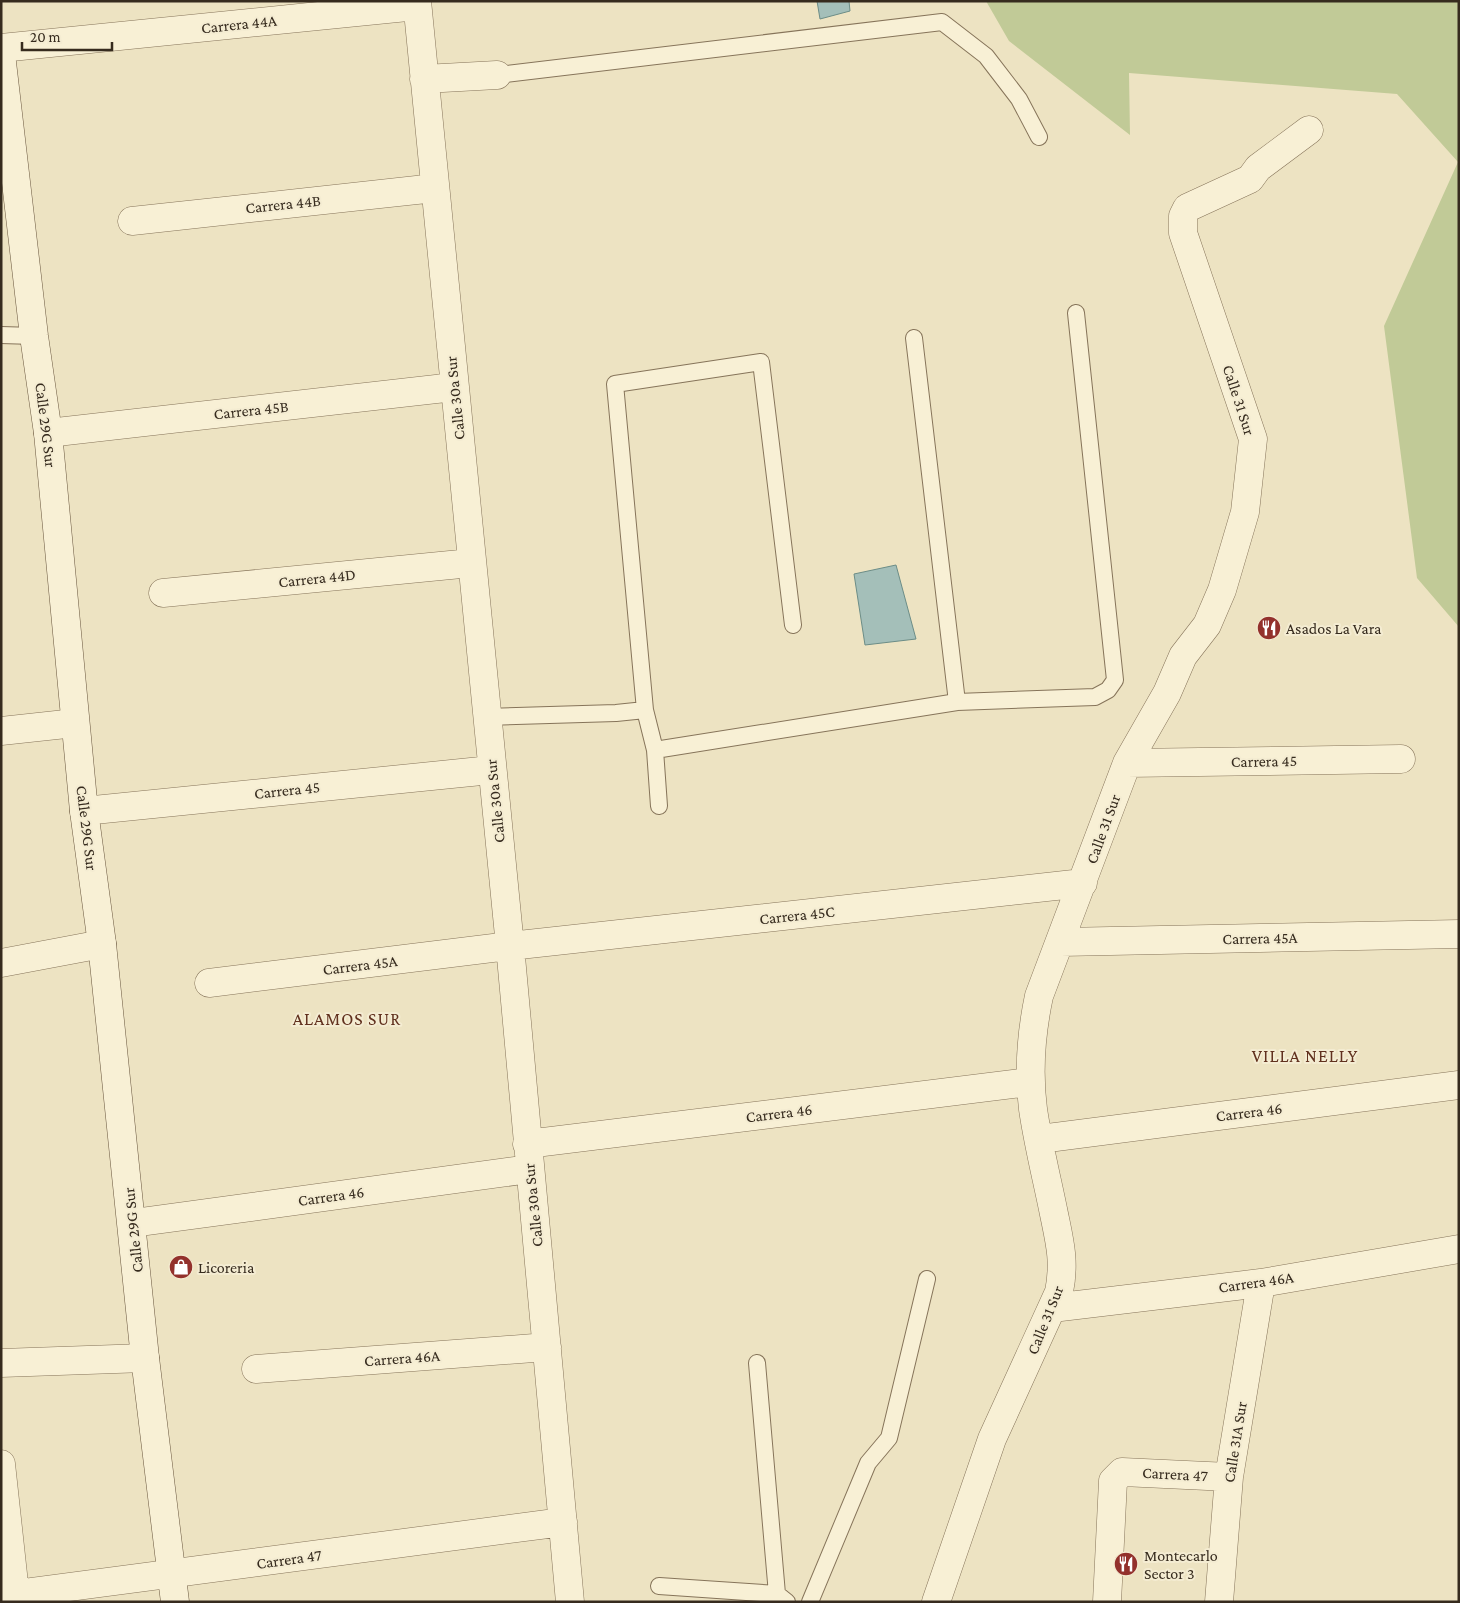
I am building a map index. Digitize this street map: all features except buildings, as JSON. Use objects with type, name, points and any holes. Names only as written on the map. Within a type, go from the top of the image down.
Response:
[{"type":"street","name":"Carrera 44A","points":[[1,48],[417,4]]},
{"type":"street","name":"Calle 30a Sur","points":[[417,4],[491,770],[510,946],[570,1602]]},
{"type":"street","name":"Calle 29G Sur","points":[[1,54],[34,336],[48,433],[84,812],[102,944],[133,1223],[145,1358],[176,1602]]},
{"type":"street","points":[[424,79],[497,75]]},
{"type":"street","name":"Calle 31 Sur","points":[[936,1602],[992,1439],[1059,1292],[1063,1259],[1061,1242],[1030,1082],[1033,1024],[1049,968],[1061,942],[1127,763],[1167,693],[1183,656],[1207,625],[1222,590],[1245,512],[1253,439],[1183,233],[1183,216],[1187,208],[1250,179],[1258,168],[1309,130]]},
{"type":"street","name":"Carrera 44B","points":[[132,221],[435,188]]},
{"type":"street","name":"Carrera 45B","points":[[48,433],[454,387]]},
{"type":"street","name":"Carrera 44D","points":[[164,593],[471,563]]},
{"type":"street","points":[[1,731],[75,723]]},
{"type":"street","name":"Carrera 45","points":[[1127,763],[1400,759]]},
{"type":"street","name":"Carrera 45","points":[[84,812],[491,770]]},
{"type":"street","name":"Carrera 45C","points":[[510,946],[1083,883]]},
{"type":"street","name":"Carrera 45A","points":[[1061,942],[1459,934]]},
{"type":"street","points":[[1,963],[102,944]]},
{"type":"street","name":"Carrera 45A","points":[[209,983],[510,946]]},
{"type":"street","name":"Carrera 46","points":[[133,1223],[529,1156],[1030,1082]]},
{"type":"street","name":"Carrera 46","points":[[1040,1140],[1459,1085]]},
{"type":"street","name":"Carrera 46A","points":[[1052,1308],[1260,1283],[1459,1249]]},
{"type":"street","name":"Calle 31A Sur","points":[[1219,1602],[1228,1477],[1260,1283]]},
{"type":"street","name":"Carrera 46A","points":[[256,1369],[547,1347]]},
{"type":"street","points":[[1,1363],[145,1358]]},
{"type":"street","points":[[1,1464],[11,1597]]},
{"type":"street","name":"Carrera 47","points":[[1107,1602],[1113,1481],[1122,1472],[1228,1477]]},
{"type":"street","name":"Carrera 47","points":[[11,1597],[563,1522]]},
{"type":"lane","points":[[497,75],[942,22],[986,56],[1019,99],[1039,137]]},
{"type":"lane","points":[[655,750],[957,702],[1095,697],[1108,690],[1115,680],[1076,313]]},
{"type":"lane","points":[[1,336],[34,336]]},
{"type":"lane","points":[[914,338],[957,702]]},
{"type":"lane","points":[[659,806],[655,750],[645,710],[615,384],[762,362],[793,625]]},
{"type":"lane","points":[[486,717],[616,713],[645,710]]},
{"type":"lane","points":[[810,1602],[868,1463],[889,1438],[927,1279]]},
{"type":"lane","points":[[659,1586],[782,1598],[756,1363]]},
{"type":"green space","points":[[986,1],[1459,1],[1459,627],[1417,578],[1384,326],[1458,162],[1397,94],[1129,73],[1130,135],[1009,41]]},
{"type":"water","points":[[817,1],[849,1],[850,11],[820,19]]},
{"type":"water","points":[[896,565],[916,639],[865,645],[854,574]]},
{"type":"place","name":"Asados La Vara","points":[[1269,628]]},
{"type":"place","name":"Licoreria","points":[[181,1267]]},
{"type":"place","name":"Montecarlo Sector 3","points":[[1126,1564]]},
{"type":"district","name":"ALAMOS SUR","points":[[347,1019]]},
{"type":"district","name":"VILLA NELLY","points":[[1305,1056]]}]
